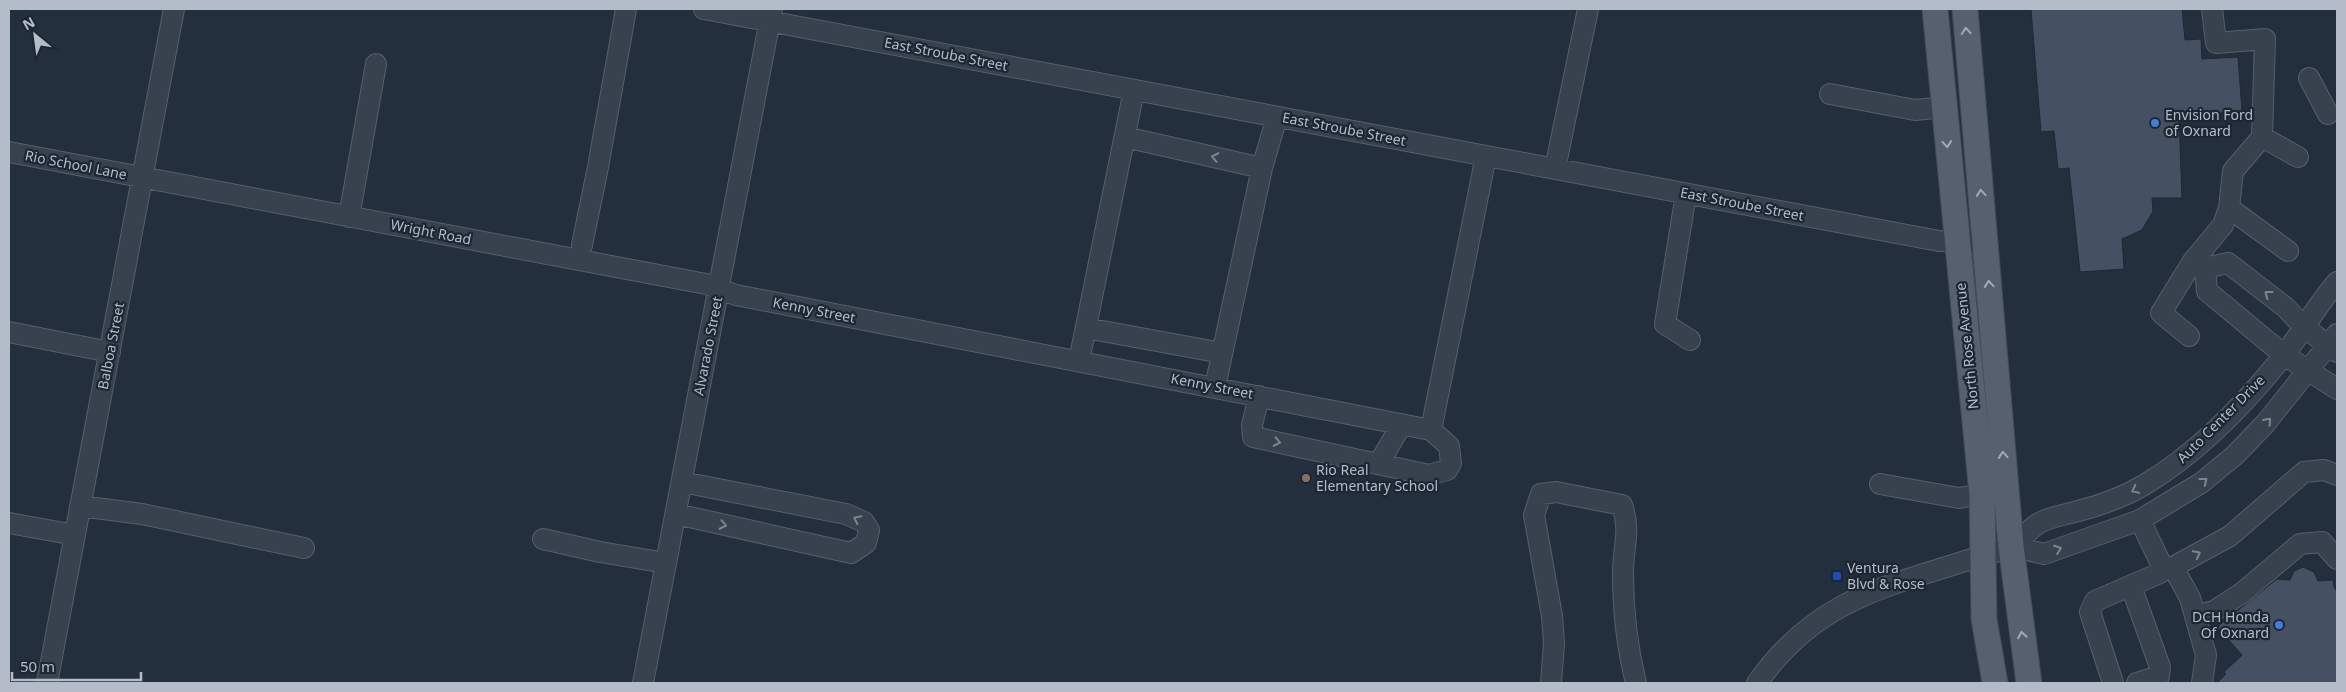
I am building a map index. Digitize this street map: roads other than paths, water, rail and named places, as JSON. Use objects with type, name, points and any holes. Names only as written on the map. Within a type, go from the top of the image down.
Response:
[{"type":"main road","name":"North Rose Avenue","points":[[1935,9],[1982,494],[1984,619],[1995,683]]},
{"type":"main road","name":"North Rose Avenue","points":[[1964,9],[2011,546],[2029,683]]},
{"type":"street","name":"Balboa Street","points":[[47,683],[174,9]]},
{"type":"street","points":[[582,245],[626,9]]},
{"type":"street","name":"East Stroube Street","points":[[704,9],[770,15],[1134,90],[1939,241],[1985,241]]},
{"type":"street","points":[[1555,169],[1588,9]]},
{"type":"street","points":[[2189,336],[2161,313],[2199,264],[2223,225],[2229,208],[2233,171],[2262,137],[2265,39],[2216,43],[2212,9]]},
{"type":"street","name":"Alvarado Street","points":[[643,683],[770,15]]},
{"type":"street","points":[[349,217],[376,64]]},
{"type":"street","points":[[2309,78],[2328,114]]},
{"type":"street","points":[[1079,361],[1134,90]]},
{"type":"street","points":[[1830,94],[1916,110],[1944,107]]},
{"type":"street","points":[[1215,387],[1262,168],[1277,117]]},
{"type":"street","points":[[2262,137],[2298,157]]},
{"type":"street","points":[[1125,138],[1262,168]]},
{"type":"street","name":"Rio School Lane","points":[[9,152],[142,178]]},
{"type":"street","points":[[1260,396],[1252,425],[1253,437],[1429,475],[1448,470],[1451,463],[1449,446],[1431,430],[1486,156]]},
{"type":"street","name":"Wright Road","points":[[142,178],[706,284],[718,290]]},
{"type":"street","points":[[1686,194],[1665,324],[1690,340]]},
{"type":"street","points":[[2229,208],[2288,251]]},
{"type":"street","points":[[1757,683],[1775,658],[1797,636],[1828,613],[1882,587],[2011,546],[2044,554],[2140,520],[2201,484],[2234,456],[2265,424],[2309,370],[2334,344],[2304,327],[2285,307],[2228,263],[2199,264]]},
{"type":"street","points":[[2199,264],[2207,291],[2284,355],[2337,389]]},
{"type":"street","name":"Auto Center Drive","points":[[2011,546],[2042,522],[2109,503],[2143,486],[2176,465],[2212,432],[2284,355],[2322,299],[2337,282]]},
{"type":"street","name":"Kenny Street","points":[[718,290],[1431,430]]},
{"type":"street","points":[[1086,328],[1222,354]]},
{"type":"street","points":[[9,332],[110,352]]},
{"type":"street","points":[[1379,464],[1402,424]]},
{"type":"street","points":[[2113,683],[2090,612],[2094,602],[2160,573],[2168,566],[2230,536],[2304,472],[2324,470],[2337,475]]},
{"type":"street","points":[[676,514],[851,553],[866,542],[869,530],[864,522],[846,514],[682,482]]},
{"type":"street","points":[[1880,484],[1959,498],[1982,494]]},
{"type":"street","points":[[1551,683],[1554,643],[1552,616],[1534,515],[1541,494],[1556,492],[1622,505],[1628,522],[1623,571],[1624,620],[1636,683]]},
{"type":"street","points":[[80,506],[160,518],[304,548]]},
{"type":"street","points":[[2140,520],[2190,598],[2206,655],[2202,683]]},
{"type":"street","points":[[9,523],[75,535]]},
{"type":"street","points":[[543,539],[600,552],[666,563]]},
{"type":"street","points":[[2195,616],[2214,611],[2242,593],[2300,544],[2322,542],[2337,559]]},
{"type":"street","points":[[2131,586],[2160,666],[2159,676],[2137,683]]},
{"type":"place","name":"Envision Ford of Oxnard","points":[[2155,123]]},
{"type":"place","name":"Rio Real Elementary School","points":[[1306,478]]},
{"type":"place","name":"Ventura Blvd & Rose","points":[[1837,576]]},
{"type":"place","name":"DCH Honda Of Oxnard","points":[[2279,625]]}]
